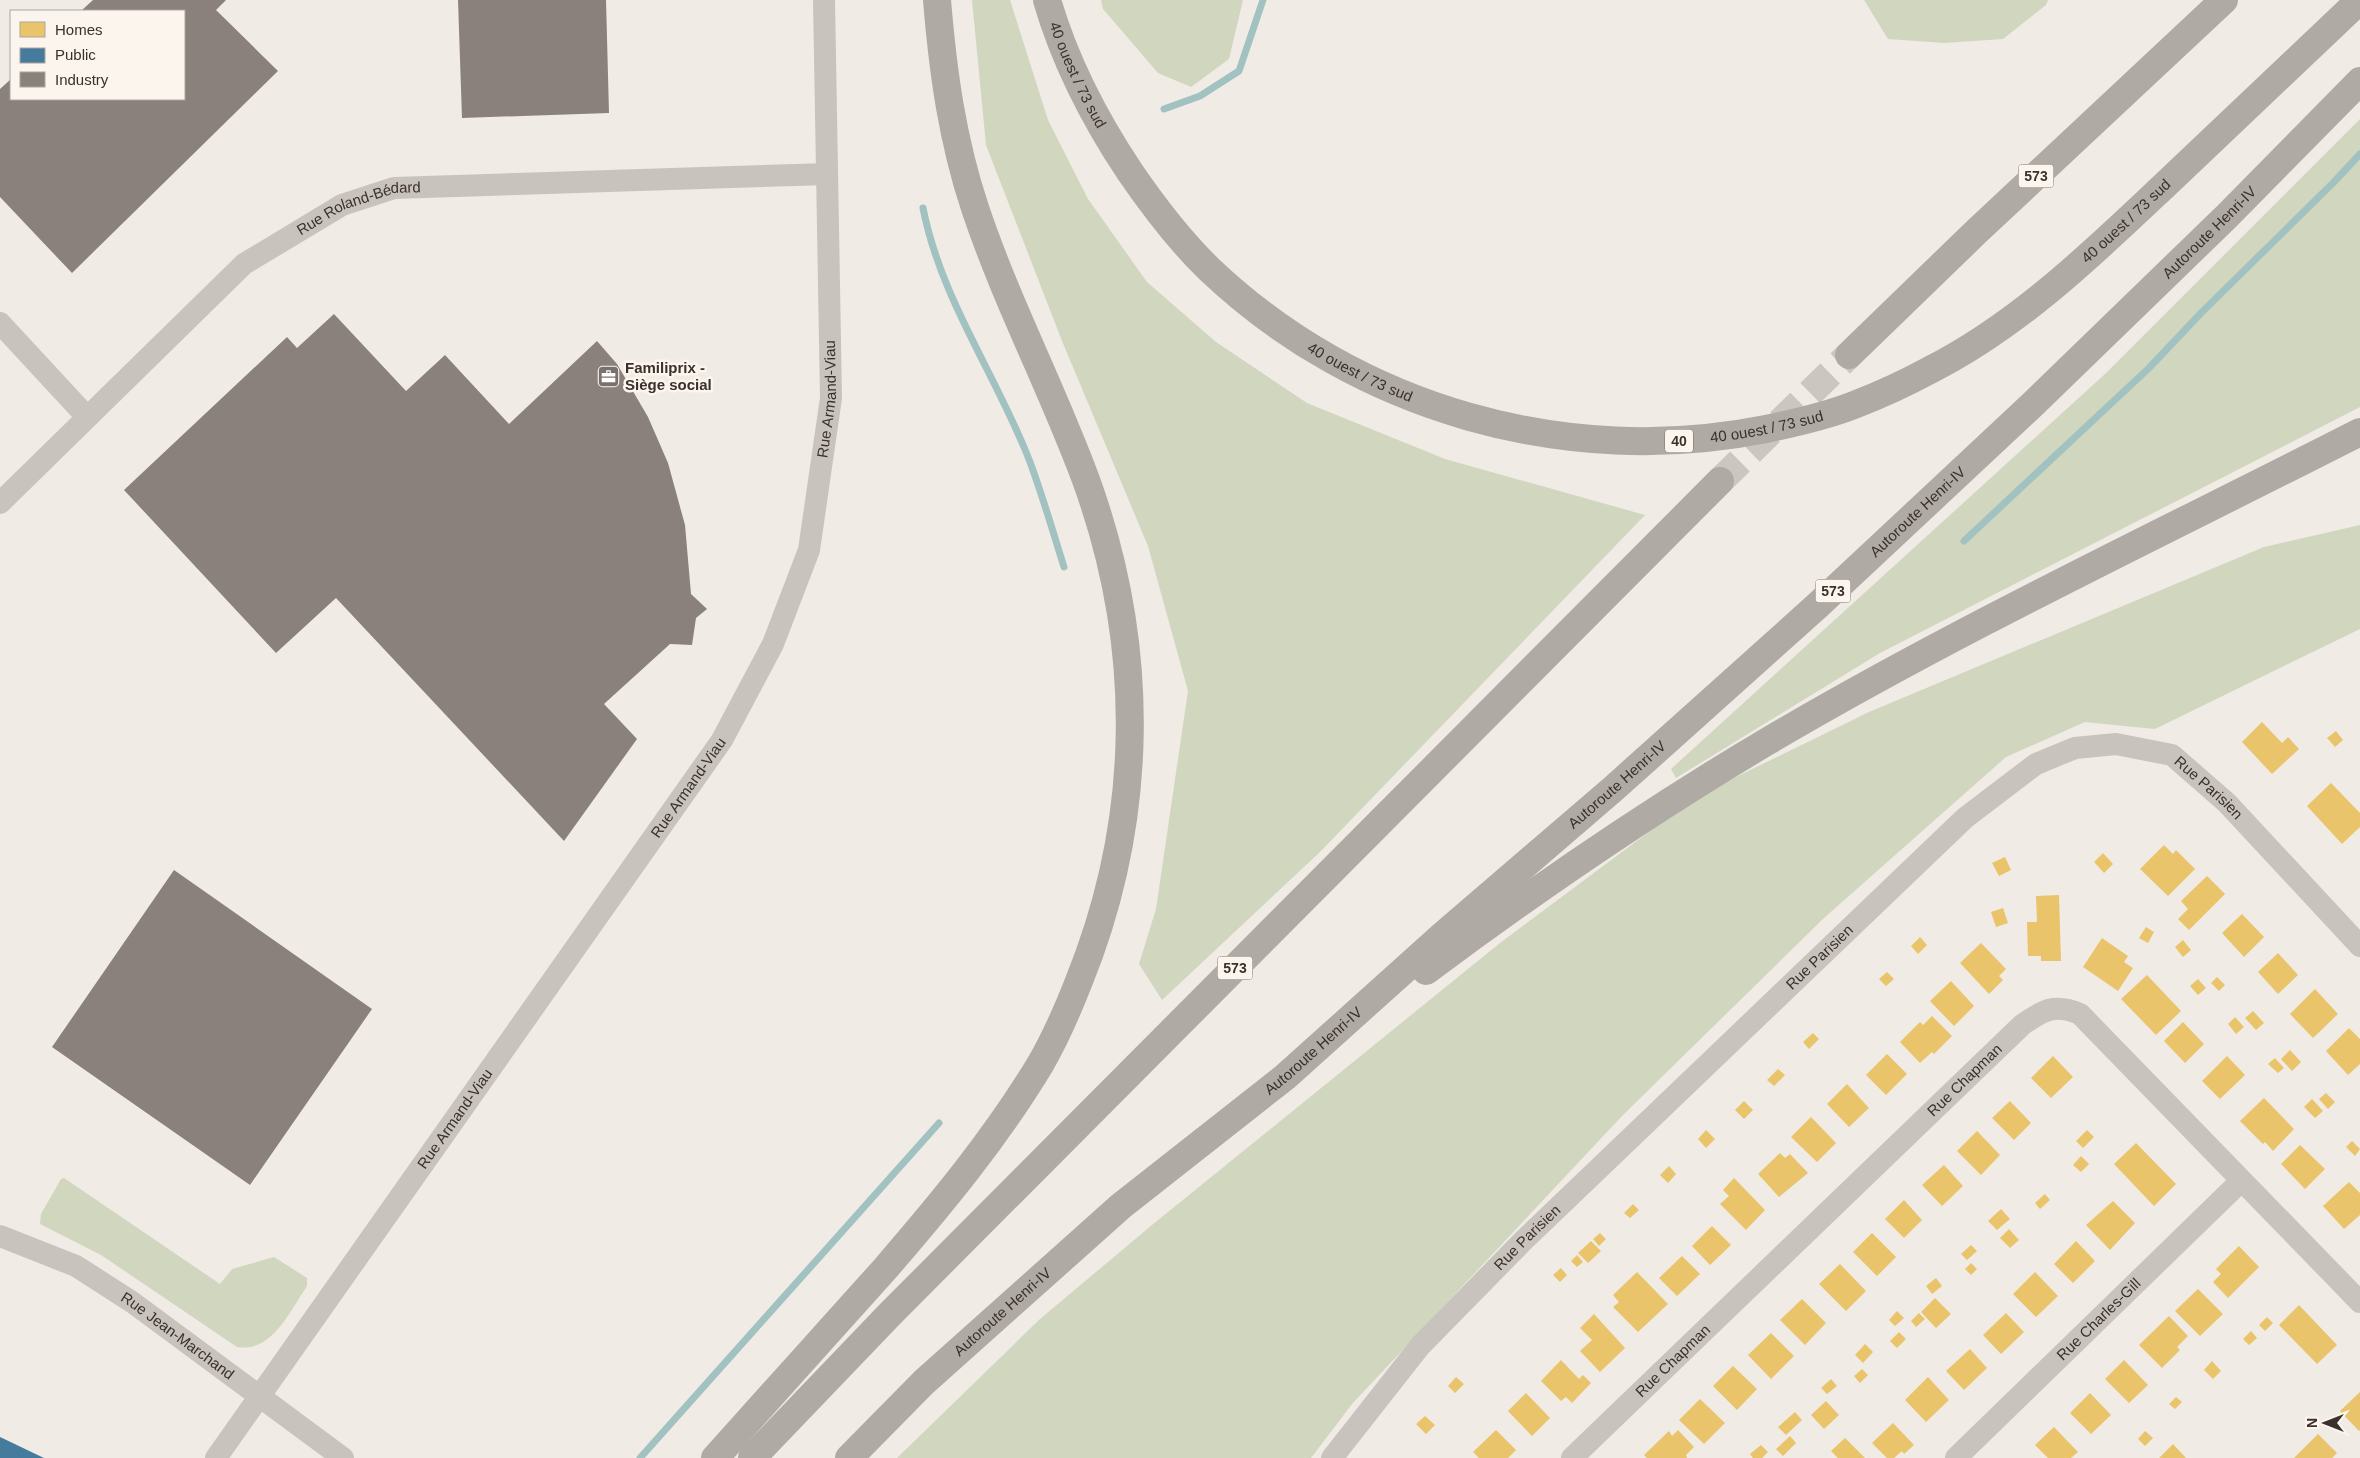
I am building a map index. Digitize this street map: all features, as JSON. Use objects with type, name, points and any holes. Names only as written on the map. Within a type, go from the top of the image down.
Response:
[{"type":"highway","points":[[715,1458],[950,1193],[1010,1112],[1044,1058],[1072,1000],[1107,904],[1120,844],[1129,783],[1129,720],[1121,609],[1107,549],[1087,483],[1060,412],[997,266],[974,205],[956,138],[944,76],[937,0]]},
{"type":"highway","name":"40 ouest / 73 sud","points":[[1047,0],[1071,70],[1107,137],[1149,200],[1177,235],[1209,269],[1261,314],[1318,352],[1380,385],[1437,408],[1487,422],[1559,437],[1613,441],[1672,442],[1731,436],[1796,423],[1853,405],[1932,369],[1991,333],[2062,279],[2148,201],[2360,0]]},
{"type":"highway","name":"573","points":[[1849,355],[2224,0]]},
{"type":"highway","name":"Autoroute Henri-IV","points":[[850,1458],[924,1382],[1121,1206],[1285,1077],[1442,936],[1613,789],[1817,606],[2032,405],[2227,216],[2360,81]]},
{"type":"highway","points":[[1285,1077],[1528,895],[1651,814],[1768,741],[1967,632],[2360,432]]},
{"type":"highway","name":"573","points":[[752,1458],[890,1314],[1720,481]]},
{"type":"street","name":"Rue Armand-Viau","points":[[216,1458],[262,1396],[722,740],[773,644],[809,550],[831,398],[824,0]]},
{"type":"street","name":"Rue Roland-Bédard","points":[[0,502],[244,264],[342,204],[394,188],[827,174]]},
{"type":"street","points":[[0,323],[87,418]]},
{"type":"street","name":"Rue Parisien","points":[[1332,1458],[1420,1346],[1524,1241],[1964,818],[2036,764],[2075,748],[2116,744],[2172,755],[2227,803],[2360,946]]},
{"type":"street","name":"Rue Chapman","points":[[1572,1458],[2015,1032],[2038,1014],[2054,1008],[2067,1008],[2080,1014],[2360,1302]]},
{"type":"street","name":"Rue Charles-Gill","points":[[1956,1458],[2241,1181]]},
{"type":"street","name":"Rue Jean-Marchand","points":[[0,1236],[76,1266],[132,1302],[262,1396],[343,1458]]},
{"type":"green space","points":[[972,0],[1010,0],[1048,120],[1088,199],[1147,282],[1216,342],[1307,403],[1445,459],[1645,515],[1320,852],[1162,1000],[1139,964],[1156,909],[1188,691],[1148,546],[1062,341],[986,145]]},
{"type":"green space","points":[[1101,0],[1243,0],[1229,59],[1191,87],[1158,73],[1103,9]]},
{"type":"green space","points":[[1864,0],[2048,0],[2046,5],[2003,39],[1944,43],[1888,39]]},
{"type":"green space","points":[[2360,119],[2360,407],[1880,653],[1676,778],[1671,769],[2105,374]]},
{"type":"green space","points":[[2360,525],[2360,629],[2155,729],[2085,722],[2006,757],[1824,918],[1622,1116],[1352,1404],[1311,1458],[897,1458],[1040,1319],[1152,1225],[1500,943],[1697,796],[1869,712],[2264,547]]},
{"type":"green space","points":[[64,1178],[220,1284],[232,1269],[274,1257],[307,1278],[307,1286],[287,1318],[270,1337],[260,1344],[249,1347],[237,1347],[101,1255],[40,1224],[41,1214],[61,1179]]},
{"type":"building: Homes","points":[[2262,722],[2282,743],[2288,737],[2299,749],[2272,774],[2242,742]]},
{"type":"building: Homes","points":[[2336,731],[2343,740],[2335,747],[2327,738]]},
{"type":"building: Homes","points":[[2331,783],[2360,813],[2360,827],[2342,844],[2307,806]]},
{"type":"building: Homes","points":[[2164,845],[2173,854],[2176,850],[2195,869],[2168,896],[2140,869]]},
{"type":"building: Homes","points":[[2103,853],[2113,864],[2104,873],[2094,862]]},
{"type":"building: Homes","points":[[2005,857],[2011,870],[1999,876],[1992,863]]},
{"type":"building: Homes","points":[[2207,876],[2225,894],[2189,930],[2178,919],[2188,909],[2181,901]]},
{"type":"building: Homes","points":[[2059,895],[2061,961],[2041,961],[2041,956],[2028,956],[2027,922],[2037,922],[2036,896]]},
{"type":"building: Homes","points":[[2003,908],[2008,923],[1996,927],[1991,912]]},
{"type":"building: Homes","points":[[2242,914],[2264,937],[2244,957],[2222,933]]},
{"type":"building: Homes","points":[[2146,927],[2154,932],[2148,943],[2139,938]]},
{"type":"building: Homes","points":[[1920,937],[1927,945],[1918,954],[1911,946]]},
{"type":"building: Homes","points":[[2102,938],[2128,956],[2124,962],[2133,968],[2118,991],[2083,967]]},
{"type":"building: Homes","points":[[2183,940],[2191,950],[2183,957],[2175,947]]},
{"type":"building: Homes","points":[[1981,943],[2006,969],[1999,976],[2003,980],[1989,994],[1960,963]]},
{"type":"building: Homes","points":[[2278,953],[2298,975],[2278,994],[2258,972]]},
{"type":"building: Homes","points":[[1887,972],[1894,979],[1886,986],[1879,979]]},
{"type":"building: Homes","points":[[2147,975],[2181,1011],[2156,1035],[2121,999]]},
{"type":"building: Homes","points":[[2217,977],[2225,985],[2219,991],[2211,983]]},
{"type":"building: Homes","points":[[2198,979],[2206,988],[2198,995],[2190,986]]},
{"type":"building: Homes","points":[[1951,981],[1974,1006],[1954,1026],[1930,1001]]},
{"type":"building: Homes","points":[[2315,989],[2338,1014],[2313,1038],[2290,1014]]},
{"type":"building: Homes","points":[[2253,1011],[2264,1023],[2256,1030],[2245,1018]]},
{"type":"building: Homes","points":[[1932,1016],[1952,1036],[1934,1054],[1932,1052],[1920,1063],[1900,1042],[1920,1022],[1923,1025]]},
{"type":"building: Homes","points":[[2235,1017],[2244,1027],[2236,1034],[2228,1024]]},
{"type":"building: Homes","points":[[2183,1022],[2204,1044],[2185,1063],[2164,1041]]},
{"type":"building: Homes","points":[[2349,1028],[2360,1039],[2360,1064],[2348,1075],[2326,1051]]},
{"type":"building: Homes","points":[[1813,1033],[1819,1039],[1809,1049],[1803,1042]]},
{"type":"building: Homes","points":[[2290,1050],[2301,1062],[2292,1071],[2281,1059]]},
{"type":"building: Homes","points":[[1887,1054],[1907,1074],[1886,1095],[1866,1075]]},
{"type":"building: Homes","points":[[2053,1056],[2073,1077],[2051,1098],[2031,1078]]},
{"type":"building: Homes","points":[[2227,1056],[2245,1075],[2220,1099],[2202,1081]]},
{"type":"building: Homes","points":[[2275,1058],[2284,1068],[2278,1073],[2268,1064]]},
{"type":"building: Homes","points":[[1778,1069],[1785,1075],[1774,1086],[1767,1080]]},
{"type":"building: Homes","points":[[1847,1084],[1869,1108],[1849,1127],[1827,1104]]},
{"type":"building: Homes","points":[[2326,1093],[2335,1102],[2328,1109],[2319,1099]]},
{"type":"building: Homes","points":[[2264,1098],[2294,1129],[2273,1151],[2265,1142],[2263,1144],[2240,1121]]},
{"type":"building: Homes","points":[[2312,1099],[2323,1111],[2315,1118],[2304,1107]]},
{"type":"building: Homes","points":[[1744,1101],[1753,1110],[1744,1119],[1735,1110]]},
{"type":"building: Homes","points":[[2010,1101],[2031,1123],[2014,1140],[1992,1118]]},
{"type":"building: Homes","points":[[1811,1117],[1836,1143],[1817,1162],[1791,1137]]},
{"type":"building: Homes","points":[[1706,1130],[1715,1139],[1706,1148],[1698,1139]]},
{"type":"building: Homes","points":[[2087,1130],[2094,1137],[2083,1148],[2076,1141]]},
{"type":"building: Homes","points":[[1977,1131],[2000,1155],[1981,1175],[1957,1151]]},
{"type":"building: Homes","points":[[2352,1141],[2360,1149],[2355,1156],[2346,1147]]},
{"type":"building: Homes","points":[[2136,1143],[2176,1184],[2154,1206],[2114,1164]]},
{"type":"building: Homes","points":[[2300,1145],[2325,1169],[2305,1189],[2281,1164]]},
{"type":"building: Homes","points":[[1780,1153],[1785,1158],[1790,1154],[1808,1173],[1779,1197],[1758,1174]]},
{"type":"building: Homes","points":[[2081,1156],[2089,1164],[2081,1172],[2073,1165]]},
{"type":"building: Homes","points":[[1944,1165],[1963,1186],[1942,1206],[1922,1185]]},
{"type":"building: Homes","points":[[1669,1166],[1676,1174],[1668,1183],[1660,1175]]},
{"type":"building: Homes","points":[[1734,1178],[1765,1210],[1746,1230],[1720,1204],[1729,1196],[1723,1190]]},
{"type":"building: Homes","points":[[2349,1182],[2360,1193],[2360,1215],[2344,1229],[2323,1206]]},
{"type":"building: Homes","points":[[2045,1194],[2050,1200],[2040,1209],[2035,1203]]},
{"type":"building: Homes","points":[[1904,1200],[1922,1220],[1904,1238],[1885,1219]]},
{"type":"building: Homes","points":[[2113,1201],[2135,1223],[2110,1250],[2086,1225]]},
{"type":"building: Homes","points":[[1633,1204],[1639,1210],[1630,1218],[1624,1213]]},
{"type":"building: Homes","points":[[2001,1209],[2010,1219],[1997,1230],[1988,1221]]},
{"type":"building: Homes","points":[[1712,1226],[1731,1245],[1710,1265],[1692,1246]]},
{"type":"building: Homes","points":[[2009,1229],[2019,1240],[2010,1248],[2000,1238]]},
{"type":"building: Homes","points":[[1600,1233],[1606,1239],[1599,1246],[1593,1239]]},
{"type":"building: Homes","points":[[1872,1233],[1896,1257],[1877,1276],[1853,1252]]},
{"type":"building: Homes","points":[[1591,1241],[1601,1251],[1588,1263],[1578,1253]]},
{"type":"building: Homes","points":[[2076,1241],[2095,1261],[2073,1283],[2054,1264]]},
{"type":"building: Homes","points":[[1971,1245],[1977,1251],[1967,1260],[1961,1254]]},
{"type":"building: Homes","points":[[2239,1246],[2259,1267],[2228,1298],[2213,1282],[2221,1274],[2216,1269]]},
{"type":"building: Homes","points":[[1577,1255],[1583,1262],[1577,1267],[1571,1261]]},
{"type":"building: Homes","points":[[1682,1256],[1700,1274],[1677,1296],[1659,1278]]},
{"type":"building: Homes","points":[[1971,1263],[1977,1269],[1971,1275],[1965,1269]]},
{"type":"building: Homes","points":[[1840,1264],[1866,1291],[1846,1311],[1819,1284]]},
{"type":"building: Homes","points":[[1561,1268],[1567,1275],[1560,1282],[1553,1275]]},
{"type":"building: Homes","points":[[1637,1272],[1668,1304],[1638,1332],[1613,1307],[1619,1302],[1613,1295]]},
{"type":"building: Homes","points":[[2035,1272],[2058,1296],[2036,1317],[2013,1294]]},
{"type":"building: Homes","points":[[1936,1278],[1942,1286],[1932,1294],[1926,1286]]},
{"type":"building: Homes","points":[[2198,1289],[2223,1314],[2200,1336],[2175,1311]]},
{"type":"building: Homes","points":[[1935,1298],[1951,1314],[1936,1328],[1921,1312]]},
{"type":"building: Homes","points":[[1802,1299],[1826,1323],[1805,1345],[1780,1320]]},
{"type":"building: Homes","points":[[2299,1305],[2337,1345],[2317,1364],[2279,1325]]},
{"type":"building: Homes","points":[[1897,1311],[1904,1318],[1895,1326],[1889,1320]]},
{"type":"building: Homes","points":[[1919,1313],[1925,1319],[1916,1327],[1911,1321]]},
{"type":"building: Homes","points":[[2006,1313],[2024,1332],[2001,1354],[1983,1335]]},
{"type":"building: Homes","points":[[1594,1314],[1625,1348],[1600,1372],[1580,1351],[1592,1340],[1580,1328]]},
{"type":"building: Homes","points":[[2169,1316],[2188,1336],[2177,1347],[2180,1350],[2162,1368],[2139,1345]]},
{"type":"building: Homes","points":[[2267,1317],[2273,1323],[2265,1331],[2259,1325]]},
{"type":"building: Homes","points":[[2251,1331],[2257,1338],[2249,1345],[2243,1339]]},
{"type":"building: Homes","points":[[1899,1332],[1906,1339],[1897,1348],[1890,1341]]},
{"type":"building: Homes","points":[[1771,1333],[1794,1356],[1771,1379],[1748,1355]]},
{"type":"building: Homes","points":[[1865,1344],[1873,1352],[1863,1363],[1855,1355]]},
{"type":"building: Homes","points":[[1970,1349],[1987,1368],[1964,1390],[1946,1371]]},
{"type":"building: Homes","points":[[1561,1360],[1579,1379],[1583,1375],[1591,1383],[1572,1403],[1566,1397],[1561,1401],[1541,1381]]},
{"type":"building: Homes","points":[[2124,1360],[2148,1385],[2129,1403],[2105,1379]]},
{"type":"building: Homes","points":[[2212,1361],[2221,1371],[2213,1379],[2204,1370]]},
{"type":"building: Homes","points":[[1733,1366],[1757,1389],[1737,1410],[1713,1386]]},
{"type":"building: Homes","points":[[1862,1369],[1868,1375],[1860,1383],[1854,1376]]},
{"type":"building: Homes","points":[[1456,1377],[1464,1384],[1455,1393],[1448,1386]]},
{"type":"building: Homes","points":[[1928,1377],[1949,1400],[1926,1422],[1905,1400]]},
{"type":"building: Homes","points":[[1831,1379],[1837,1386],[1827,1394],[1821,1388]]},
{"type":"building: Homes","points":[[2360,1392],[2360,1430],[2359,1431],[2340,1411]]},
{"type":"building: Homes","points":[[1526,1393],[1550,1418],[1532,1436],[1508,1411]]},
{"type":"building: Homes","points":[[2090,1393],[2111,1415],[2091,1434],[2070,1413]]},
{"type":"building: Homes","points":[[2176,1397],[2182,1402],[2175,1409],[2169,1404]]},
{"type":"building: Homes","points":[[1700,1399],[1725,1423],[1704,1444],[1679,1420]]},
{"type":"building: Homes","points":[[1826,1401],[1839,1415],[1824,1429],[1811,1415]]},
{"type":"building: Homes","points":[[1795,1412],[1802,1420],[1786,1435],[1778,1427]]},
{"type":"building: Homes","points":[[1425,1416],[1435,1425],[1426,1434],[1416,1424]]},
{"type":"building: Homes","points":[[1893,1423],[1914,1445],[1904,1454],[1902,1451],[1894,1458],[1887,1458],[1872,1443]]},
{"type":"building: Homes","points":[[2054,1427],[2078,1452],[2071,1458],[2048,1458],[2035,1445]]},
{"type":"building: Homes","points":[[1496,1430],[1516,1450],[1508,1458],[1479,1458],[1473,1452]]},
{"type":"building: Homes","points":[[1678,1430],[1694,1447],[1686,1455],[1687,1458],[1647,1458],[1644,1455],[1669,1431],[1672,1436]]},
{"type":"building: Homes","points":[[2145,1431],[2153,1438],[2145,1446],[2138,1439]]},
{"type":"building: Homes","points":[[2318,1434],[2337,1453],[2332,1458],[2294,1458]]},
{"type":"building: Homes","points":[[1790,1436],[1796,1443],[1783,1456],[1776,1449]]},
{"type":"building: Homes","points":[[1845,1438],[1865,1458],[1838,1458],[1831,1451]]},
{"type":"building: Homes","points":[[2173,1444],[2186,1458],[2159,1458]]},
{"type":"building: Homes","points":[[1761,1445],[1768,1452],[1762,1458],[1753,1458],[1750,1454]]},
{"type":"building: Public","points":[[0,1437],[44,1458],[0,1458]]},
{"type":"building: Industry","points":[[93,0],[226,0],[216,10],[278,71],[72,273],[0,197],[0,89],[10,80],[10,100],[185,100],[185,10],[82,10]]},
{"type":"building: Industry","points":[[458,0],[606,0],[609,113],[462,118]]},
{"type":"building: Industry","points":[[334,314],[406,391],[445,355],[509,424],[597,341],[617,364],[648,417],[668,463],[685,525],[691,594],[707,609],[696,618],[692,645],[670,644],[604,704],[637,739],[564,841],[336,598],[276,653],[124,490],[287,337],[297,348]]},
{"type":"building: Industry","points":[[174,870],[372,1009],[250,1185],[52,1047]]},
{"type":"waterway","points":[[1164,109],[1200,96],[1239,71],[1263,0]]},
{"type":"waterway","points":[[1964,541],[2149,368],[2201,313],[2360,154]]},
{"type":"waterway","points":[[923,208],[931,242],[956,306],[1017,430],[1030,462],[1064,567]]},
{"type":"waterway","points":[[640,1458],[939,1123]]},
{"type":"tunnel","points":[[1720,481],[1849,355]]},
{"type":"place","name":"Familiprix - Siège social","points":[[609,377]]}]
